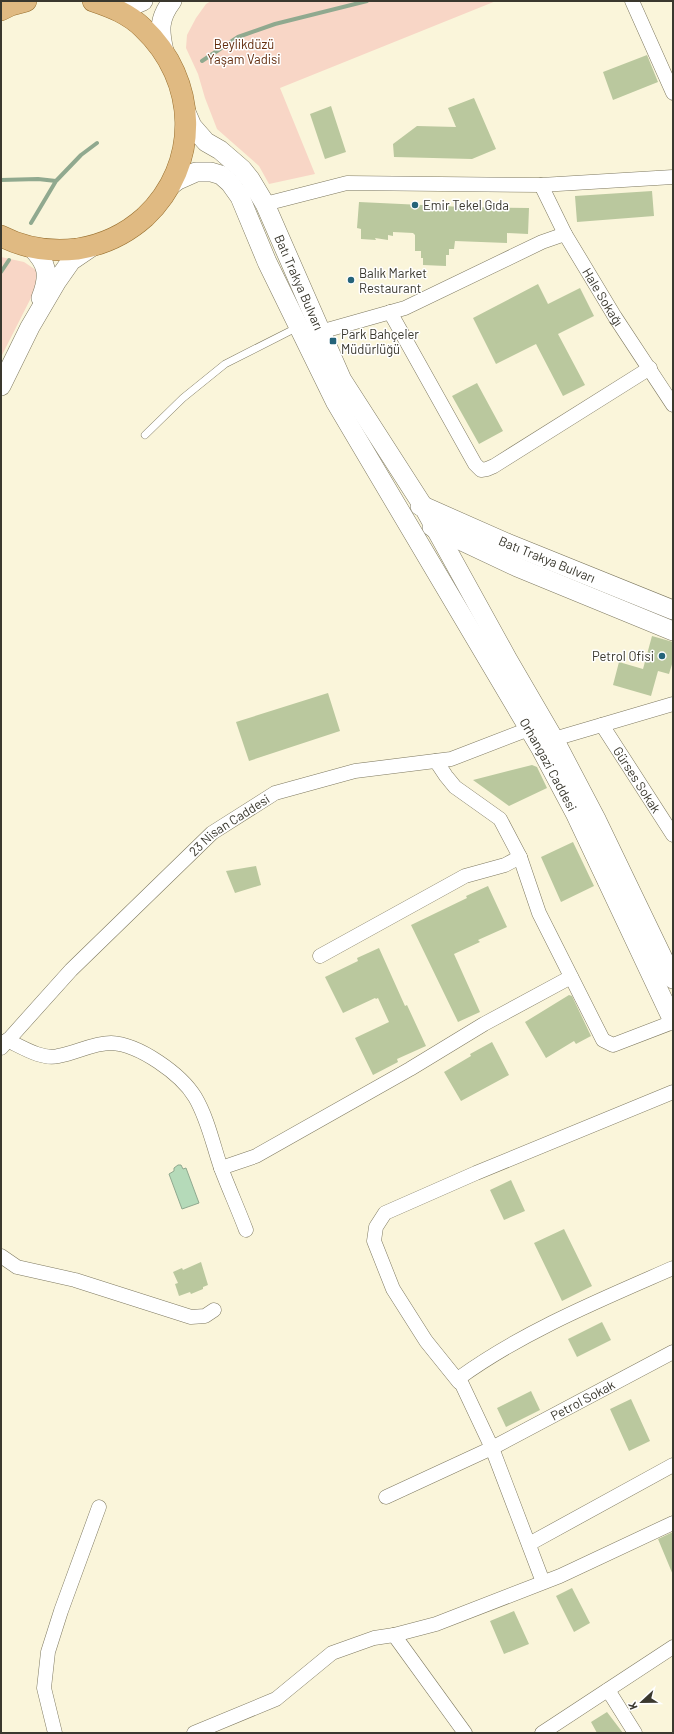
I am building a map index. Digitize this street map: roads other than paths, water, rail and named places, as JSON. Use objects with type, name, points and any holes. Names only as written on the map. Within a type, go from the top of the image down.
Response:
[{"type":"main road","points":[[102,4],[136,4],[143,1]]},
{"type":"main road","points":[[1,386],[30,327],[71,261],[93,246],[125,232],[138,223],[154,209],[170,186],[179,165],[186,137],[186,112],[178,80],[164,51],[160,32],[160,25],[166,8],[172,1]]},
{"type":"main road","points":[[102,4],[129,17],[143,28],[164,51]]},
{"type":"main road","name":"Batı Trakya Bulvarı","points":[[186,112],[192,126],[206,142],[220,150],[242,169],[250,179],[265,204],[342,380],[436,528]]},
{"type":"main road","name":"Batı Trakya Bulvarı","points":[[170,186],[178,180],[196,172],[204,171],[221,174],[230,183],[240,197],[248,213],[267,262],[336,403],[405,518],[436,528],[496,557],[673,631]]},
{"type":"main road","points":[[1,236],[31,247],[66,250],[93,246]]},
{"type":"main road","points":[[30,327],[45,288],[47,277],[40,257],[31,247]]},
{"type":"main road","points":[[405,518],[411,510],[423,506]]},
{"type":"main road","name":"Batı Trakya Bulvarı","points":[[423,506],[507,543],[673,610]]},
{"type":"main road","name":"Orhangazi Caddesi","points":[[405,518],[529,729],[575,813],[673,1022]]},
{"type":"main road","name":"Orhangazi Caddesi","points":[[436,528],[554,739],[604,835],[673,979]]},
{"type":"main road","points":[[465,582],[464,572],[468,562],[474,557],[496,557]]},
{"type":"street","points":[[632,1],[673,93]]},
{"type":"street","points":[[265,204],[346,183],[540,185],[673,177]]},
{"type":"street","name":"Hale Sokağı","points":[[540,185],[565,234],[615,317],[673,405]]},
{"type":"street","points":[[320,332],[348,322],[405,308],[542,242],[565,234]]},
{"type":"street","points":[[390,312],[476,464],[481,470],[494,466],[650,368]]},
{"type":"street","points":[[554,739],[673,704]]},
{"type":"street","name":"Gürses Sokak","points":[[602,725],[673,835]]},
{"type":"street","name":"23 Nisan Caddesi","points":[[4,1044],[71,970],[212,833],[275,793],[355,772],[451,759],[529,729]]},
{"type":"street","points":[[436,761],[446,776],[456,787],[500,819],[520,857],[539,913],[603,1040],[613,1045],[673,1022]]},
{"type":"street","points":[[320,956],[466,876],[505,865],[520,857]]},
{"type":"street","points":[[221,1168],[262,1152],[410,1069],[484,1024],[571,977]]},
{"type":"street","points":[[4,1044],[41,1055],[57,1057],[86,1048],[112,1043],[138,1049],[174,1073],[195,1096],[204,1115],[221,1168],[246,1230]]},
{"type":"street","points":[[544,1582],[492,1448],[459,1382],[426,1341],[393,1289],[374,1241],[376,1227],[385,1213],[476,1173],[673,1092]]},
{"type":"street","points":[[1,1256],[17,1267],[75,1280],[191,1317],[205,1316],[214,1310]]},
{"type":"street","points":[[459,1382],[458,1378],[481,1362],[564,1317],[673,1268]]},
{"type":"street","name":"Petrol Sokak","points":[[386,1497],[492,1448],[673,1352]]},
{"type":"street","points":[[529,1544],[673,1465]]},
{"type":"street","points":[[55,1733],[44,1688],[48,1652],[61,1611],[99,1508]]},
{"type":"street","points":[[194,1733],[276,1699],[332,1652],[374,1638],[394,1635],[436,1624],[544,1582],[673,1523]]},
{"type":"street","points":[[394,1635],[465,1733]]},
{"type":"street","points":[[542,1733],[673,1647]]},
{"type":"street","points":[[608,1690],[635,1733]]},
{"type":"lane","points":[[145,435],[183,398],[225,364],[298,327]]},
{"type":"waterway","points":[[202,61],[238,37],[275,24],[367,1]]},
{"type":"waterway","points":[[31,223],[56,181],[81,155],[97,143]]},
{"type":"waterway","points":[[1,180],[38,179],[56,181]]},
{"type":"waterway","points":[[1,272],[9,260]]},
{"type":"place","name":"Emir Tekel Gıda","points":[[415,205]]},
{"type":"place","name":"Balık Market Restaurant","points":[[351,280]]},
{"type":"place","name":"Park Bahçeler Müdürlüğü","points":[[333,341]]},
{"type":"place","name":"Petrol Ofisi","points":[[662,656]]},
{"type":"park label","name":"Beylikdüzü Yaşam Vadisi","points":[[244,52]]}]
